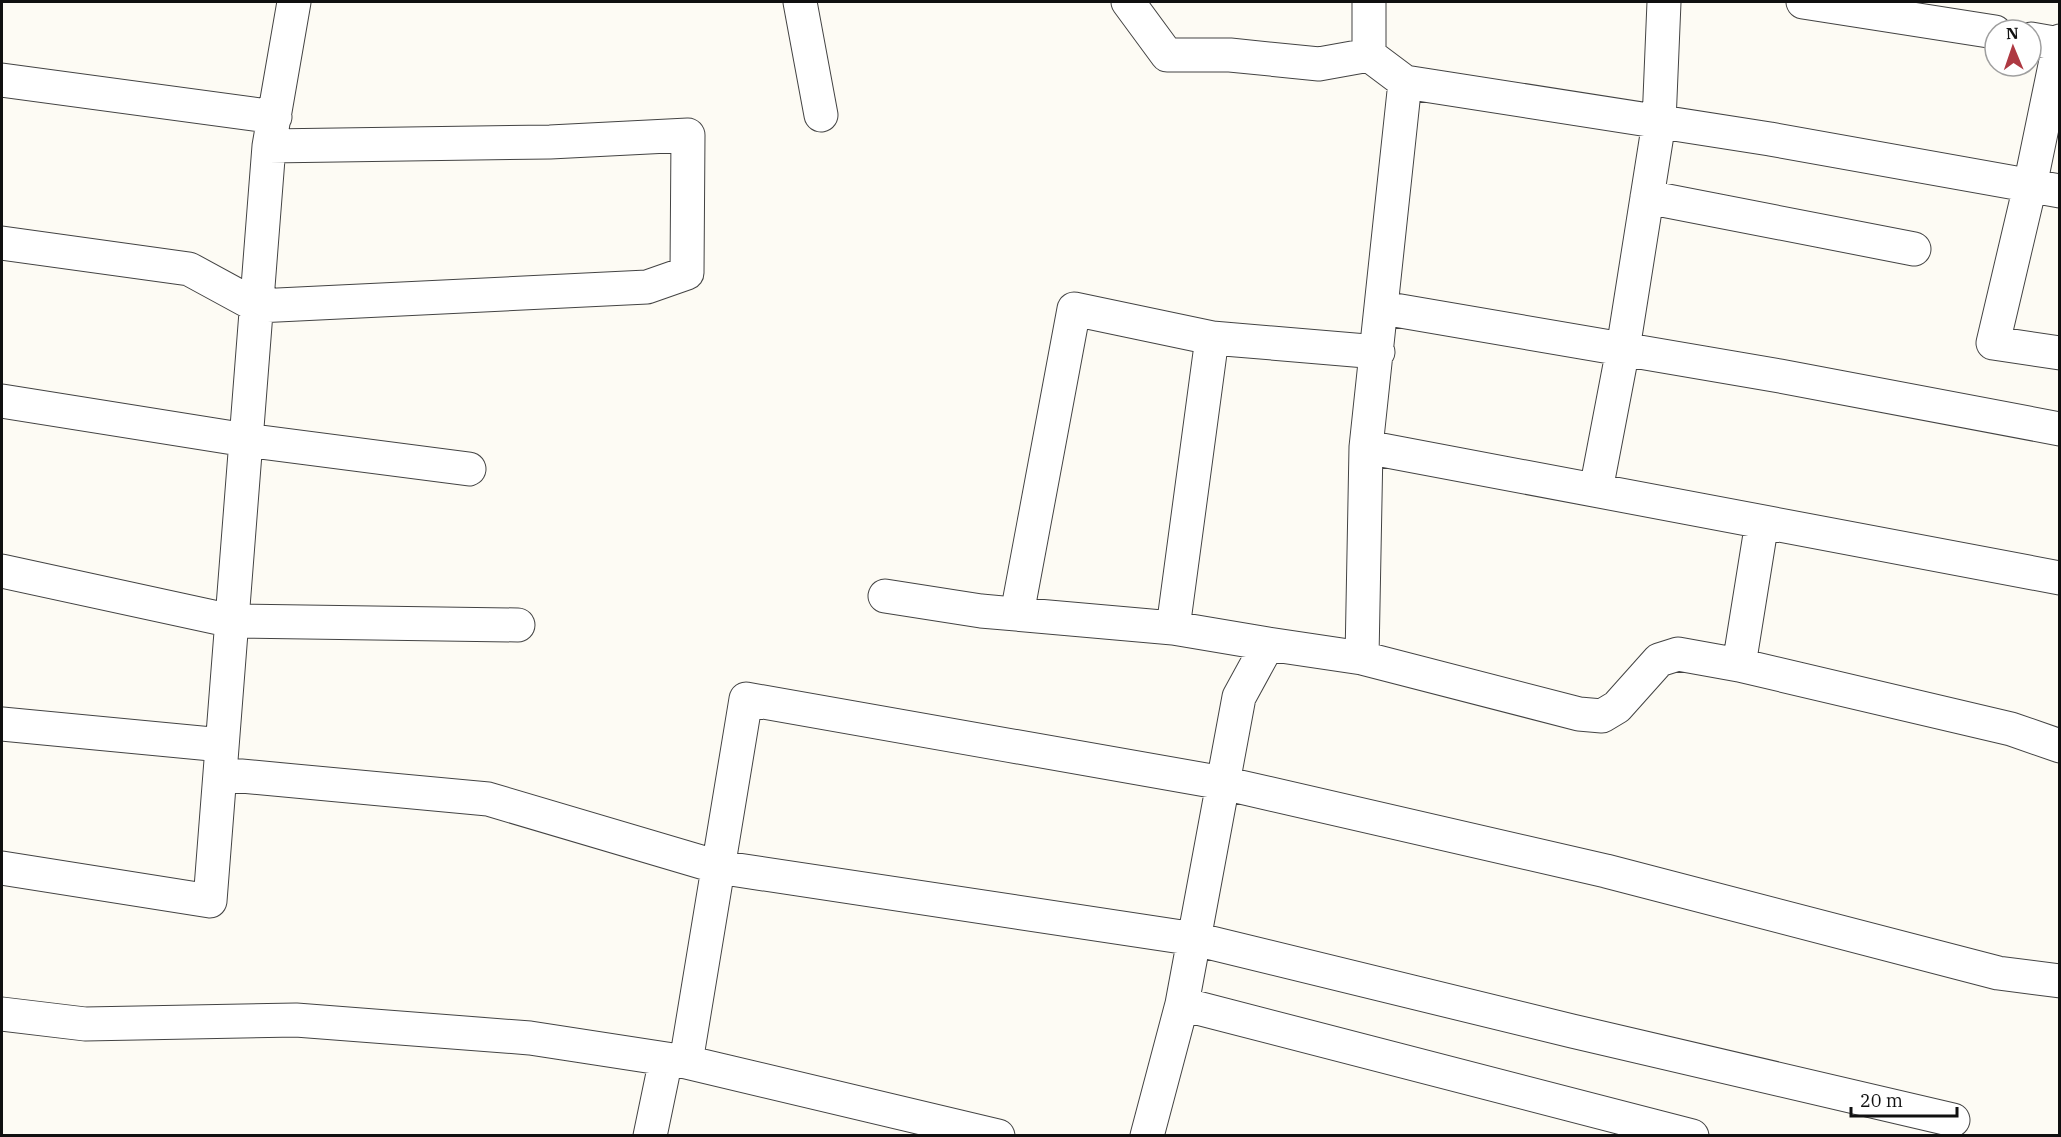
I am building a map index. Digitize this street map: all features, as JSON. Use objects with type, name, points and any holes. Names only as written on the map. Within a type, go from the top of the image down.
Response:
[{"type":"street","points":[[2,868],[210,901],[272,131],[294,2]]},
{"type":"street","points":[[800,2],[821,115]]},
{"type":"street","points":[[1128,2],[1167,55],[1230,55],[1319,64],[1369,55],[1405,82],[1659,122],[2045,188]]},
{"type":"street","points":[[1369,2],[1369,55]]},
{"type":"street","points":[[1596,490],[1623,349],[1659,122],[1664,2]]},
{"type":"street","points":[[1803,2],[1983,30]]},
{"type":"street","points":[[2052,42],[2045,188],[1993,343],[2060,353]]},
{"type":"street","points":[[2,80],[272,131],[550,142],[688,135],[687,273],[647,287],[257,306],[189,270],[2,243]]},
{"type":"street","points":[[1362,658],[1366,447],[1383,308],[1405,82]]},
{"type":"street","points":[[1647,197],[1914,249]]},
{"type":"street","points":[[1383,308],[1780,376],[2060,429]]},
{"type":"street","points":[[1017,614],[1074,309],[1212,338],[1378,352]]},
{"type":"street","points":[[1173,627],[1212,338]]},
{"type":"street","points":[[2,401],[246,440],[469,469]]},
{"type":"street","points":[[1366,447],[2060,578]]},
{"type":"street","points":[[1739,665],[1762,522]]},
{"type":"street","points":[[2,571],[232,621],[518,625]]},
{"type":"street","points":[[885,596],[1017,614],[1173,627],[1362,658],[1579,714],[1602,716],[1617,707],[1659,660],[1678,654],[1739,665],[2012,729],[2060,746]]},
{"type":"street","points":[[1147,1136],[1182,1004],[1239,697],[1268,644]]},
{"type":"street","points":[[650,1136],[676,1060],[718,867],[746,699],[1223,783],[1606,872],[1998,973],[2060,981]]},
{"type":"street","points":[[2,724],[488,799],[718,867],[1195,939],[1572,1031],[1953,1119]]},
{"type":"street","points":[[1182,1004],[1692,1136]]},
{"type":"street","points":[[2,1014],[85,1024],[296,1020],[530,1038],[676,1060],[998,1136]]}]
